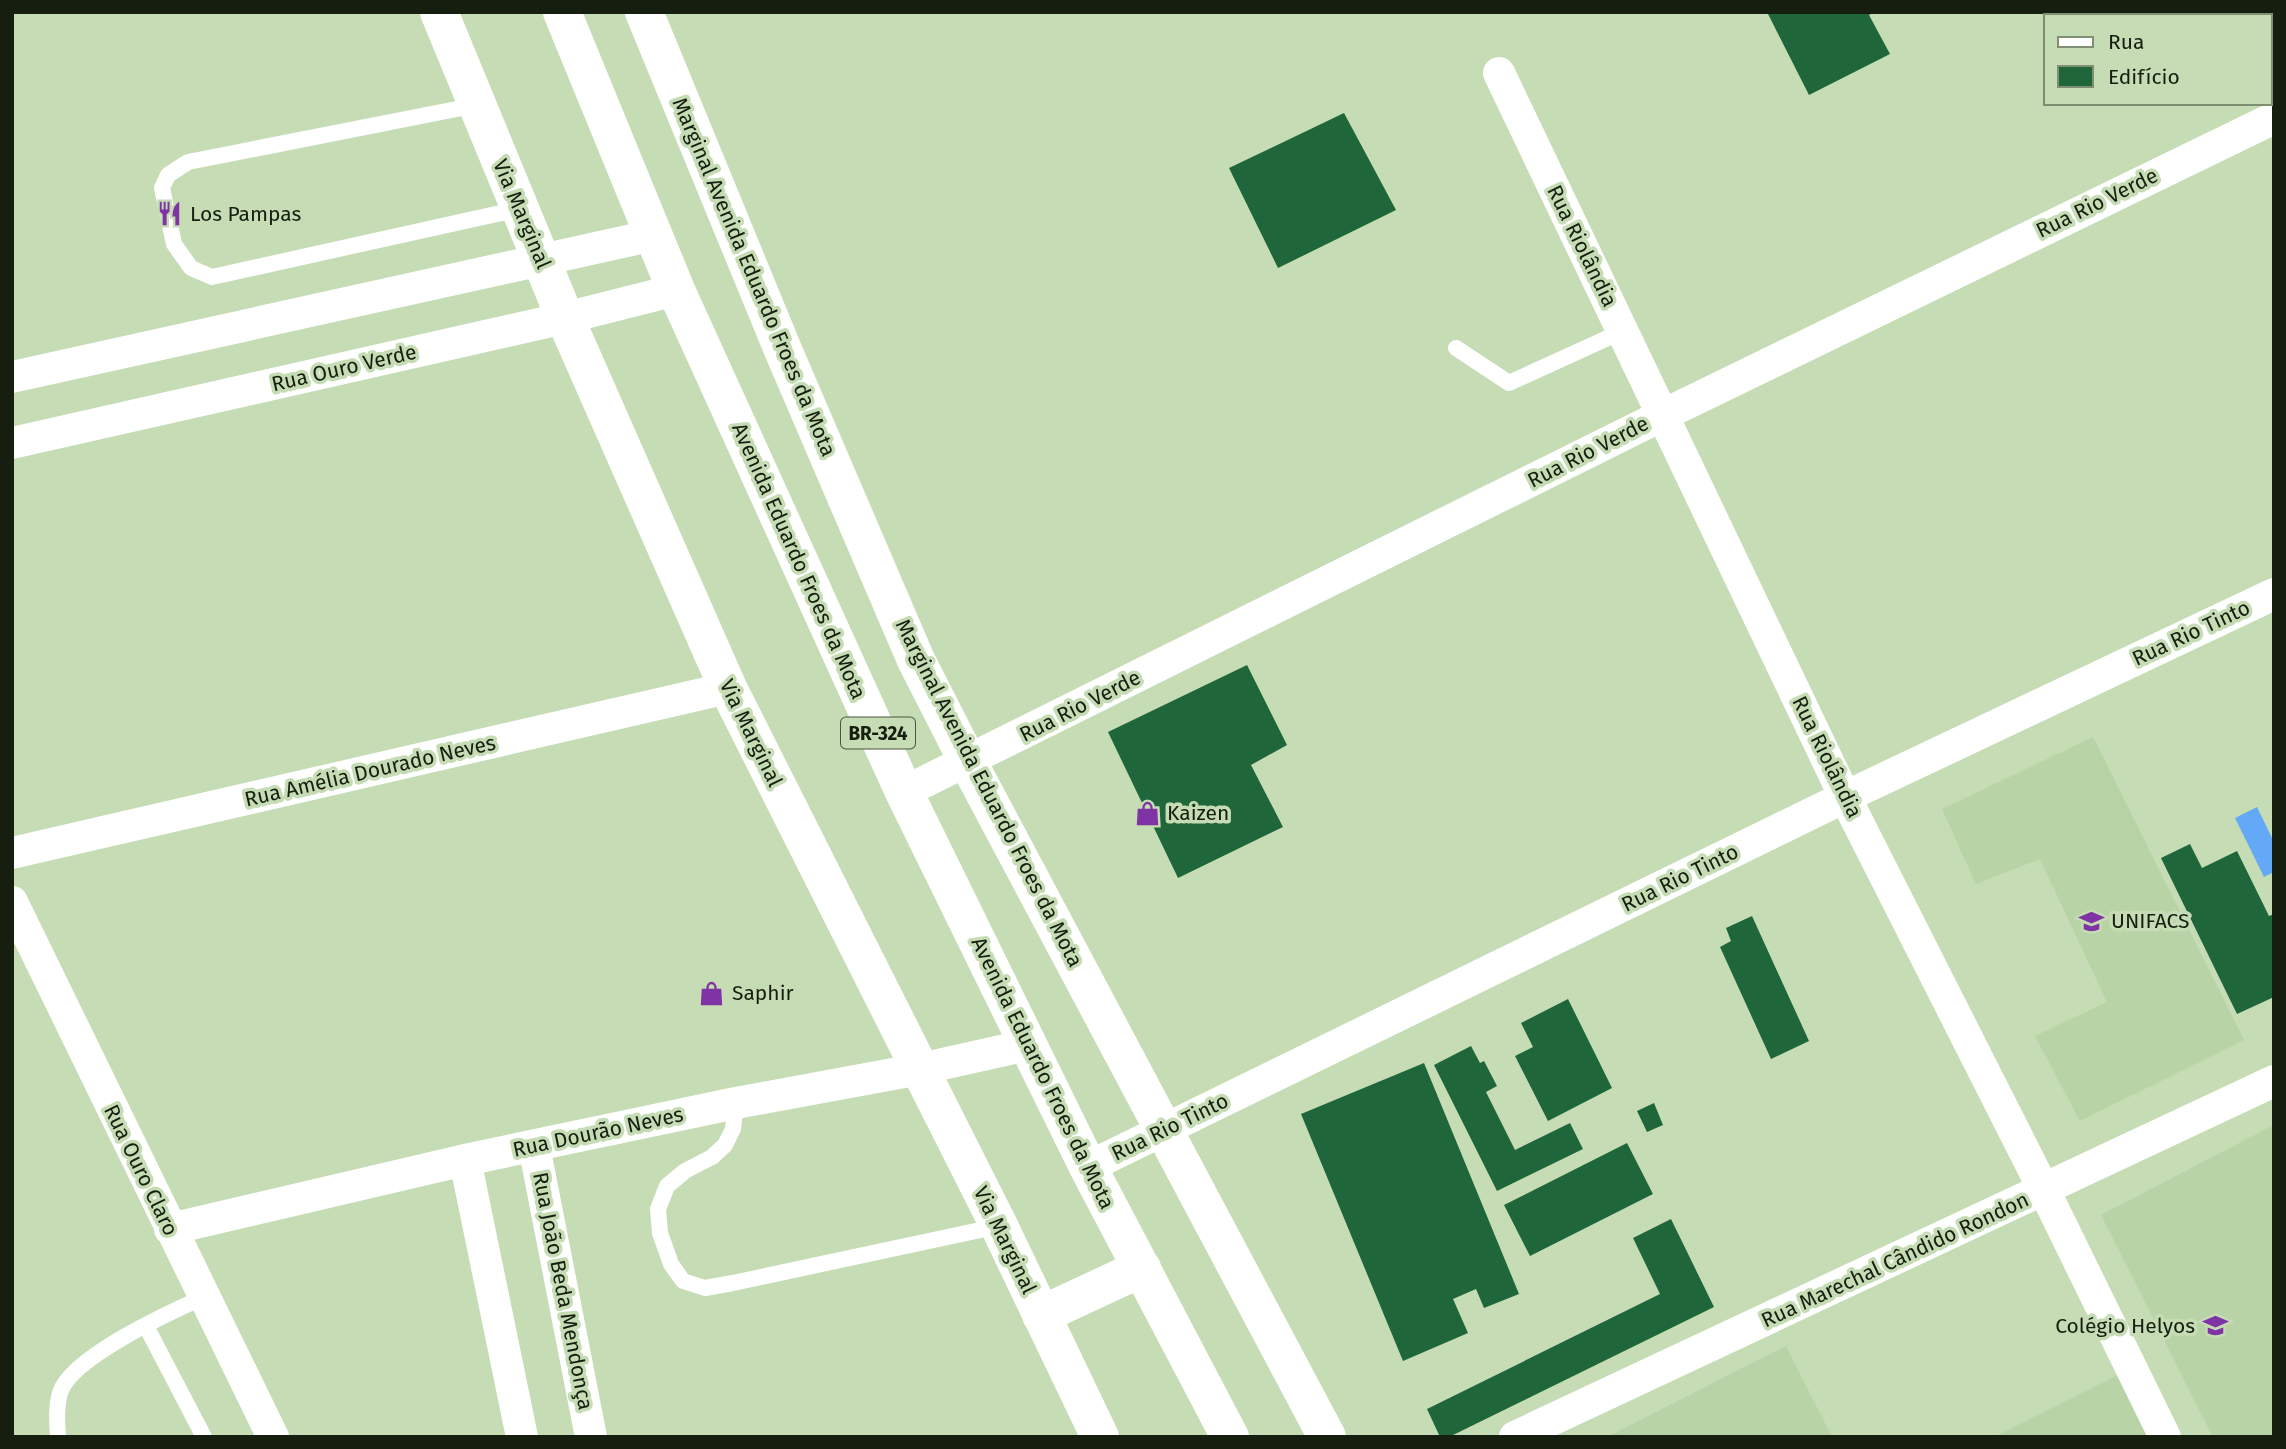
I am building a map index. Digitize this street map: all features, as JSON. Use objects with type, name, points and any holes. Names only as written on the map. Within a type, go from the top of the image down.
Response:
[{"type":"main road","name":"Via Marginal","points":[[439,12],[565,318],[728,688],[999,1226],[1100,1437]]},
{"type":"main road","name":"Avenida Eduardo Froes da Mota","points":[[562,12],[676,290],[904,792],[1088,1167],[1230,1437]]},
{"type":"main road","name":"Marginal Avenida Eduardo Froes da Mota","points":[[644,12],[783,350],[916,660],[1328,1437]]},
{"type":"main road","points":[[1041,1315],[1142,1268]]},
{"type":"street","name":"Rua Riolândia","points":[[1499,73],[1845,797],[2044,1190],[2165,1437]]},
{"type":"street","name":"Rua Rio Verde","points":[[904,792],[1663,415],[2274,118]]},
{"type":"street","points":[[12,377],[654,234]]},
{"type":"street","name":"Rua Ouro Verde","points":[[12,443],[565,318],[676,290]]},
{"type":"street","name":"Rua Rio Tinto","points":[[1088,1167],[1845,797],[2274,594]]},
{"type":"street","name":"Rua Amélia Dourado Neves","points":[[12,853],[728,688]]},
{"type":"street","name":"Rua Ouro Claro","points":[[12,902],[273,1437]]},
{"type":"street","name":"Rua Dourão Neves","points":[[170,1228],[465,1160],[1028,1045]]},
{"type":"street","name":"Rua Marechal Cândido Rondon","points":[[1515,1437],[2274,1081]]},
{"type":"street","name":"Rua João Beda Mendonça","points":[[534,1146],[591,1437]]},
{"type":"street","points":[[465,1160],[522,1437]]},
{"type":"lane","points":[[477,105],[188,162],[168,176],[162,188],[174,244],[191,268],[212,277],[519,209]]},
{"type":"lane","points":[[1457,348],[1509,383],[1623,331]]},
{"type":"lane","points":[[736,1103],[733,1129],[725,1144],[712,1157],[685,1171],[667,1186],[658,1209],[660,1233],[671,1264],[683,1281],[705,1288],[999,1226]]},
{"type":"lane","points":[[58,1437],[60,1392],[71,1375],[85,1362],[146,1325],[204,1297]]},
{"type":"lane","points":[[146,1325],[204,1437]]},
{"type":"shaded area","points":[[2093,737],[2244,1040],[2080,1121],[2035,1036],[2107,1002],[2040,859],[1976,884],[1942,809]]},
{"type":"shaded area","name":"Colégio Helyos","points":[[2274,1125],[2274,1437],[2213,1437],[2101,1215]]},
{"type":"shaded area","points":[[1786,1346],[1832,1437],[1607,1437]]},
{"type":"shaded area","name":"Colégio Helyos","points":[[2118,1375],[2149,1437],[1994,1437]]},
{"type":"water","points":[[2257,807],[2274,842],[2274,872],[2264,877],[2235,818]]},
{"type":"building","points":[[1767,12],[1874,12],[1869,15],[1890,54],[1809,95]]},
{"type":"building","points":[[1344,113],[1396,210],[1278,268],[1229,168]]},
{"type":"building","points":[[1247,665],[1287,745],[1251,765],[1283,827],[1178,878],[1108,732]]},
{"type":"building","points":[[2190,844],[2202,868],[2237,851],[2269,916],[2274,914],[2274,997],[2237,1014],[2161,858]]},
{"type":"building","points":[[1752,916],[1809,1041],[1771,1059],[1720,947],[1731,941],[1726,928]]},
{"type":"building","points":[[1568,999],[1612,1088],[1548,1121],[1515,1056],[1533,1047],[1521,1023]]},
{"type":"building","points":[[1471,1046],[1480,1063],[1484,1061],[1497,1086],[1486,1092],[1515,1150],[1570,1123],[1583,1149],[1497,1191],[1434,1065]]},
{"type":"building","points":[[1424,1063],[1519,1294],[1484,1308],[1476,1289],[1453,1299],[1468,1333],[1403,1361],[1301,1114]]},
{"type":"building","points":[[1654,1103],[1663,1125],[1647,1132],[1637,1111]]},
{"type":"building","points":[[1627,1143],[1653,1194],[1530,1256],[1504,1205]]},
{"type":"building","points":[[1671,1219],[1714,1307],[1449,1437],[1440,1437],[1427,1409],[1660,1294],[1633,1238]]},
{"type":"place","name":"Los Pampas","points":[[170,214]]},
{"type":"place","name":"Kaizen","points":[[1147,813]]},
{"type":"place","name":"UNIFACS","points":[[2091,921]]},
{"type":"place","name":"Saphir","points":[[712,993]]},
{"type":"place","name":"Colégio Helyos","points":[[2215,1326]]}]
